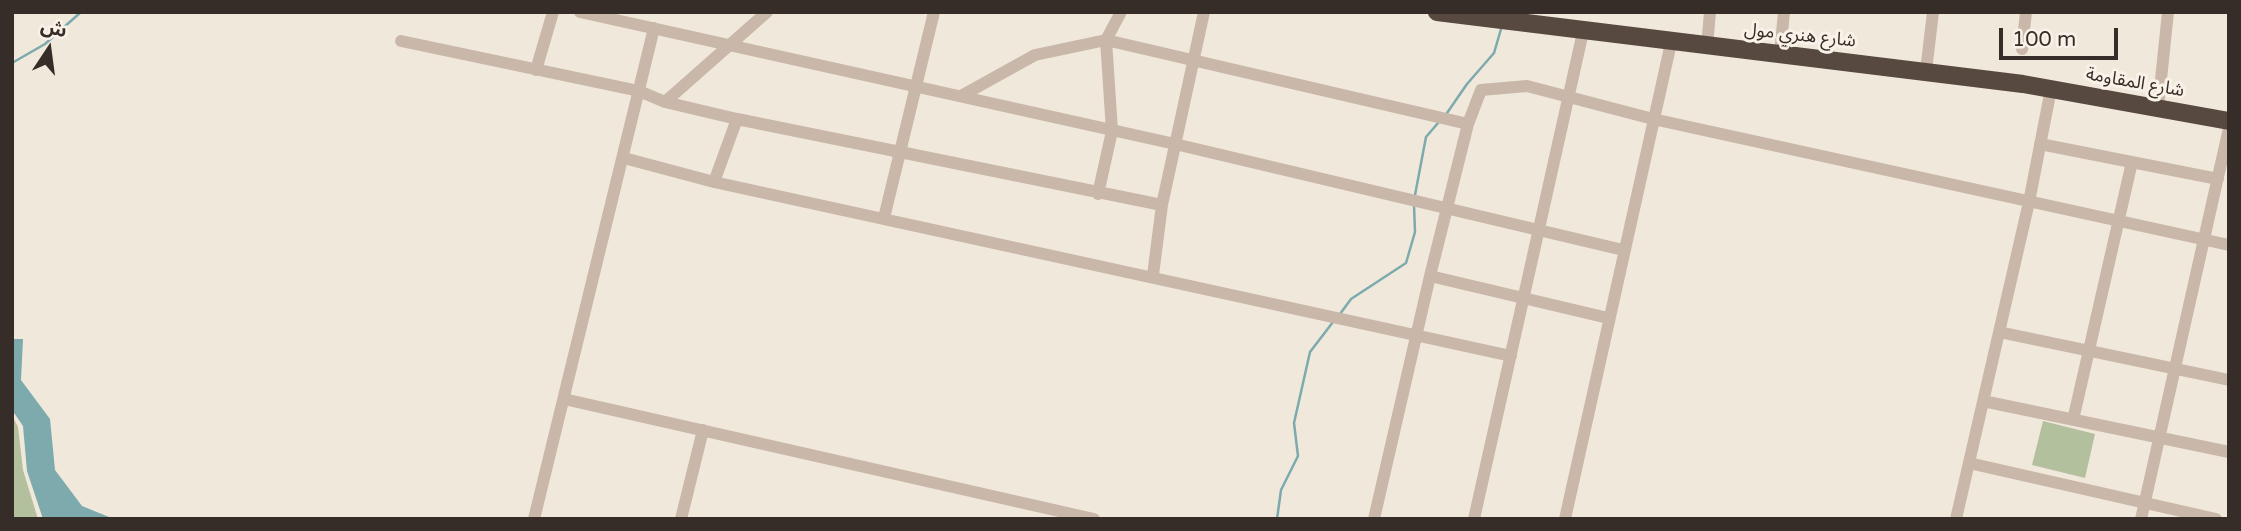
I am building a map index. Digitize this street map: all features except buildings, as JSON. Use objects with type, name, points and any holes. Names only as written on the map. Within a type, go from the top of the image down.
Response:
[{"type":"highway","name":"شارع هنري مول","points":[[1437,12],[1495,16],[1583,32],[1917,70]]},
{"type":"highway","name":"شارع المقاومة","points":[[1917,70],[2051,89],[2229,121]]},
{"type":"street","points":[[536,70],[552,12]]},
{"type":"street","points":[[580,12],[648,22],[729,48],[1175,144],[1446,211],[1623,250]]},
{"type":"street","points":[[665,102],[767,12]]},
{"type":"street","points":[[884,218],[934,12]]},
{"type":"street","points":[[1098,194],[1112,131],[1106,40],[1121,12]]},
{"type":"street","points":[[1153,275],[1162,205],[1204,12]]},
{"type":"street","points":[[1707,47],[1710,12]]},
{"type":"street","points":[[1780,54],[1784,12]]},
{"type":"street","points":[[1917,70],[1933,12]]},
{"type":"street","points":[[2022,49],[2026,12]]},
{"type":"street","points":[[2158,108],[2168,12]]},
{"type":"street","points":[[534,519],[624,158],[639,91],[648,22]]},
{"type":"street","points":[[1474,519],[1583,32]]},
{"type":"street","points":[[961,96],[1035,55],[1106,40],[1194,58],[1468,124]]},
{"type":"street","points":[[401,41],[639,91],[665,102],[737,119],[1162,205]]},
{"type":"street","points":[[1565,519],[1671,43]]},
{"type":"street","points":[[1374,519],[1446,211],[1468,124],[1481,90],[1527,86],[1653,119],[2229,245]]},
{"type":"street","points":[[1956,519],[2029,202],[2051,89]]},
{"type":"street","points":[[714,182],[737,119]]},
{"type":"street","points":[[2141,519],[2229,128]]},
{"type":"street","points":[[2040,144],[2218,179]]},
{"type":"street","points":[[624,158],[714,182],[1153,275],[1511,356]]},
{"type":"street","points":[[2073,420],[2132,162]]},
{"type":"street","points":[[1430,276],[1608,318]]},
{"type":"street","points":[[1999,332],[2229,380]]},
{"type":"street","points":[[564,399],[1094,519]]},
{"type":"street","points":[[1983,401],[2229,452]]},
{"type":"street","points":[[681,519],[703,430]]},
{"type":"street","points":[[1969,463],[2216,519]]},
{"type":"green space","points":[[12,415],[18,427],[23,470],[38,519],[12,519]]},
{"type":"green space","points":[[2043,421],[2095,434],[2085,478],[2032,465]]},
{"type":"water","points":[[12,339],[23,339],[21,380],[50,419],[55,470],[82,506],[114,519],[43,519],[27,471],[23,426],[12,410]]},
{"type":"waterway","points":[[12,63],[45,44],[81,12]]},
{"type":"waterway","points":[[1447,113],[1467,84],[1494,53],[1501,29]]},
{"type":"waterway","points":[[1415,195],[1426,137],[1438,123]]},
{"type":"waterway","points":[[1340,314],[1351,299],[1406,263],[1415,232],[1414,205]]},
{"type":"waterway","points":[[1277,519],[1281,490],[1298,456],[1294,423],[1310,352],[1333,322]]}]
